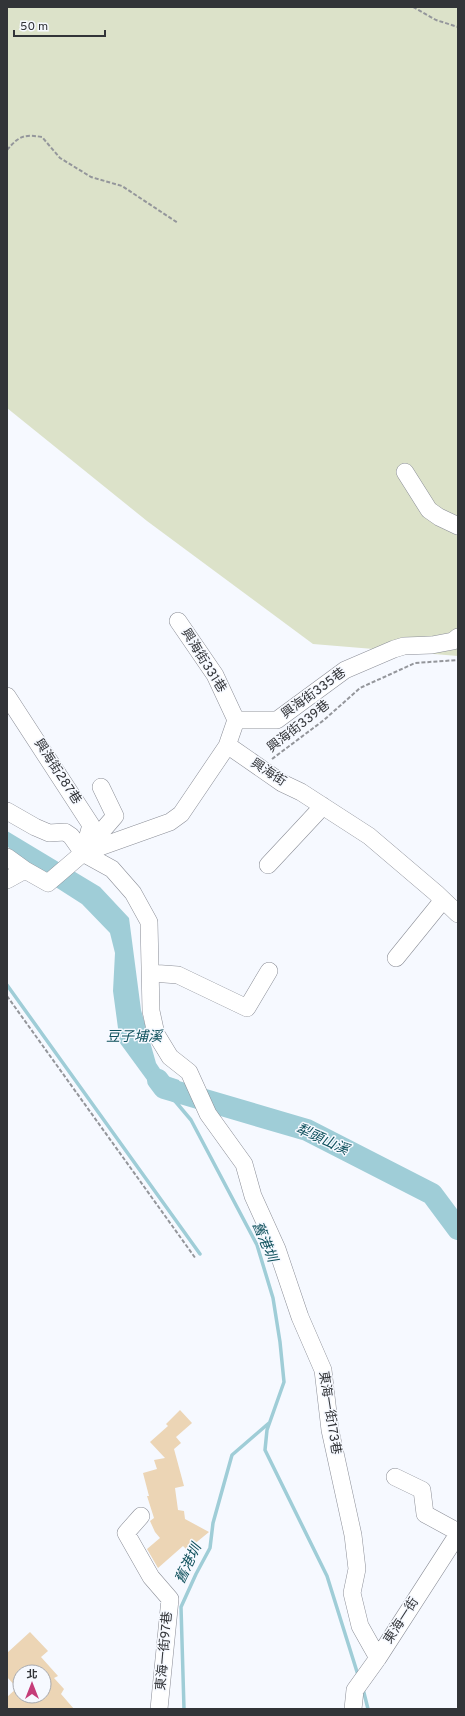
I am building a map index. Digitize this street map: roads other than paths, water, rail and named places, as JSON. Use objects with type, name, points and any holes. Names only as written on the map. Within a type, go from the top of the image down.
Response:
[{"type":"street","points":[[405,472],[429,510],[439,517],[458,526]]},
{"type":"street","name":"興海街331巷","points":[[178,621],[215,675],[236,720]]},
{"type":"street","name":"興海街335巷","points":[[236,720],[277,720],[345,670],[404,646],[432,645],[453,641],[458,637]]},
{"type":"street","name":"興海街287巷","points":[[7,696],[91,826],[83,853]]},
{"type":"street","points":[[83,853],[170,822],[181,814],[227,746],[236,720]]},
{"type":"street","name":"興海街","points":[[227,746],[282,783],[301,792],[369,836],[458,914]]},
{"type":"street","points":[[7,857],[25,870],[48,883],[83,853],[115,816],[101,787]]},
{"type":"street","points":[[268,865],[323,806]]},
{"type":"street","points":[[7,811],[35,828],[49,833],[65,832],[71,836],[83,853],[112,869],[133,893],[149,922],[151,973],[178,975],[246,1008],[269,971]]},
{"type":"street","points":[[7,880],[25,870]]},
{"type":"street","points":[[396,958],[443,900]]},
{"type":"street","name":"東海一街173巷","points":[[151,973],[151,1011],[156,1034],[170,1057],[189,1072],[208,1114],[244,1164],[253,1196],[277,1249],[300,1317],[323,1370],[330,1430],[353,1535],[357,1569],[352,1593],[360,1626],[377,1660]]},
{"type":"street","points":[[395,1477],[422,1490],[425,1514],[458,1533]]},
{"type":"street","name":"東海一街97巷","points":[[141,1516],[126,1533],[151,1577],[170,1599],[159,1709]]},
{"type":"street","name":"東海一街","points":[[353,1709],[355,1690],[377,1660],[458,1533]]},
{"type":"water","name":"豆子埔溪","points":[[7,831],[100,887],[129,918],[141,1010],[156,1063],[164,1075],[179,1080],[185,1098],[180,1105],[158,1095],[120,1043],[113,991],[115,953],[110,933],[82,904],[43,879],[7,846]]},
{"type":"waterway","points":[[7,985],[200,1254]]},
{"type":"waterway","name":"犁頭山溪","points":[[158,1080],[164,1088],[307,1130],[432,1194],[458,1229]]},
{"type":"waterway","name":"舊港圳","points":[[175,1101],[191,1120],[257,1245],[273,1298],[280,1342],[284,1382],[267,1430],[265,1450],[327,1576],[358,1675]]},
{"type":"waterway","name":"舊港圳","points":[[184,1709],[181,1607],[210,1548],[213,1523],[232,1455],[269,1423]]},
{"type":"waterway","name":"舊港圳","points":[[363,1689],[368,1709]]}]
